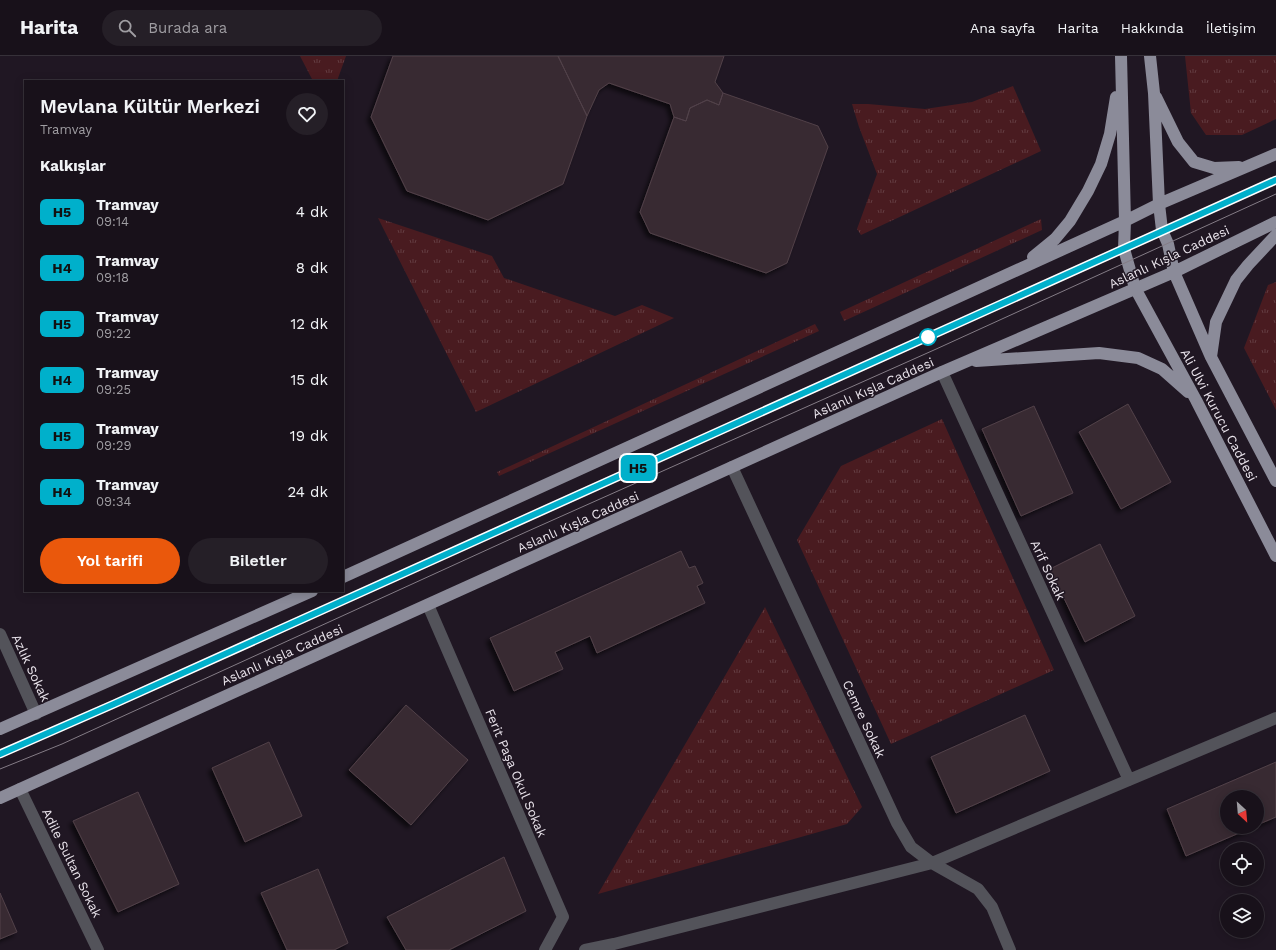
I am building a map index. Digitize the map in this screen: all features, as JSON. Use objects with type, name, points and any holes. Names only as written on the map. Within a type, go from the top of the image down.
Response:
[{"type":"main road","name":"Ali Ulvi Kurucu Caddesi","points":[[1120,56],[1125,221],[1124,249],[1135,288],[1196,400],[1276,556]]},
{"type":"main road","points":[[1019,268],[1055,239],[1070,221],[1088,191],[1101,164],[1110,134],[1116,99],[1120,56]]},
{"type":"main road","name":"Ali Ulvi Kurucu Caddesi","points":[[1150,56],[1154,93],[1159,204],[1162,230],[1168,244],[1174,272],[1210,357],[1276,481]]},
{"type":"main road","points":[[1154,93],[1178,142],[1194,162],[1214,168],[1248,166]]},
{"type":"main road","points":[[344,577],[1125,221],[1159,204],[1276,154]]},
{"type":"main road","name":"Aslanlı Kışla Caddesi","points":[[0,798],[942,372],[1174,272],[1276,222]]},
{"type":"main road","points":[[1210,357],[1216,322],[1236,280],[1276,235]]},
{"type":"main road","points":[[967,362],[1100,353],[1138,358],[1162,369],[1196,400]]},
{"type":"main road","points":[[0,729],[310,592]]},
{"type":"street","name":"Arif Sokak","points":[[942,372],[1129,780]]},
{"type":"street","name":"Cemre Sokak","points":[[732,467],[897,823],[911,847],[932,863],[978,889],[992,907],[1010,950]]},
{"type":"street","name":"Ferit Paşa Okul Sokak","points":[[428,605],[564,918],[545,950]]},
{"type":"street","name":"Azlık Sokak","points":[[0,634],[36,714]]},
{"type":"street","points":[[585,950],[615,947],[932,863],[1276,718]]},
{"type":"street","name":"Adile Sultan Sokak","points":[[20,789],[98,950]]},
{"type":"green space","points":[[300,56],[346,56],[337,80],[312,80]]},
{"type":"green space","points":[[1185,56],[1276,56],[1276,119],[1242,135],[1206,135],[1191,113]]},
{"type":"green space","points":[[1013,86],[1041,151],[861,235],[857,229],[877,174],[852,104],[925,109],[972,102]]},
{"type":"green space","points":[[378,218],[492,256],[504,278],[615,316],[642,305],[674,318],[476,412]]},
{"type":"green space","points":[[1041,219],[1042,230],[844,321],[840,312]]},
{"type":"green space","points":[[1276,282],[1276,410],[1244,348],[1268,285]]},
{"type":"green space","points":[[815,324],[819,331],[499,476],[497,472]]},
{"type":"green space","points":[[942,419],[1054,670],[891,744],[797,540],[841,466]]},
{"type":"green space","points":[[765,607],[862,807],[847,824],[598,894]]},
{"type":"building","points":[[393,56],[558,56],[587,116],[563,184],[488,220],[407,191],[371,117]]},
{"type":"building","points":[[558,56],[724,56],[715,82],[723,93],[719,105],[707,100],[690,108],[686,121],[674,117],[670,104],[609,83],[599,90],[587,116]]},
{"type":"building","points":[[723,93],[818,126],[828,147],[787,263],[766,273],[650,233],[640,212],[674,117],[686,121],[690,108],[707,100],[719,105]]},
{"type":"building","points":[[1128,404],[1171,482],[1121,509],[1079,432]]},
{"type":"building","points":[[1034,406],[1073,493],[1021,516],[982,429]]},
{"type":"building","points":[[1100,544],[1135,616],[1085,642],[1050,569]]},
{"type":"building","points":[[681,551],[689,568],[695,566],[703,583],[697,586],[705,603],[597,653],[590,636],[555,652],[563,669],[514,691],[490,638]]},
{"type":"building","points":[[406,705],[468,760],[411,825],[349,770]]},
{"type":"building","points":[[1025,715],[1050,771],[956,813],[931,757]]},
{"type":"building","points":[[269,742],[302,816],[245,842],[212,768]]},
{"type":"building","points":[[1276,762],[1276,817],[1264,822],[1264,790],[1220,790],[1220,834],[1237,834],[1186,856],[1167,809]]},
{"type":"building","points":[[138,792],[179,884],[118,912],[73,821]]},
{"type":"building","points":[[504,857],[526,911],[449,950],[406,950],[387,917]]},
{"type":"building","points":[[318,869],[348,943],[334,950],[287,950],[261,893]]},
{"type":"building","points":[[0,893],[17,932],[0,939]]},
{"type":"tram line","points":[[0,754],[1276,180]]},
{"type":"tram line","name":"H5","points":[[0,754],[1276,180]]},
{"type":"tram line","points":[[0,769],[62,744],[526,532],[934,350],[1276,194]]}]
